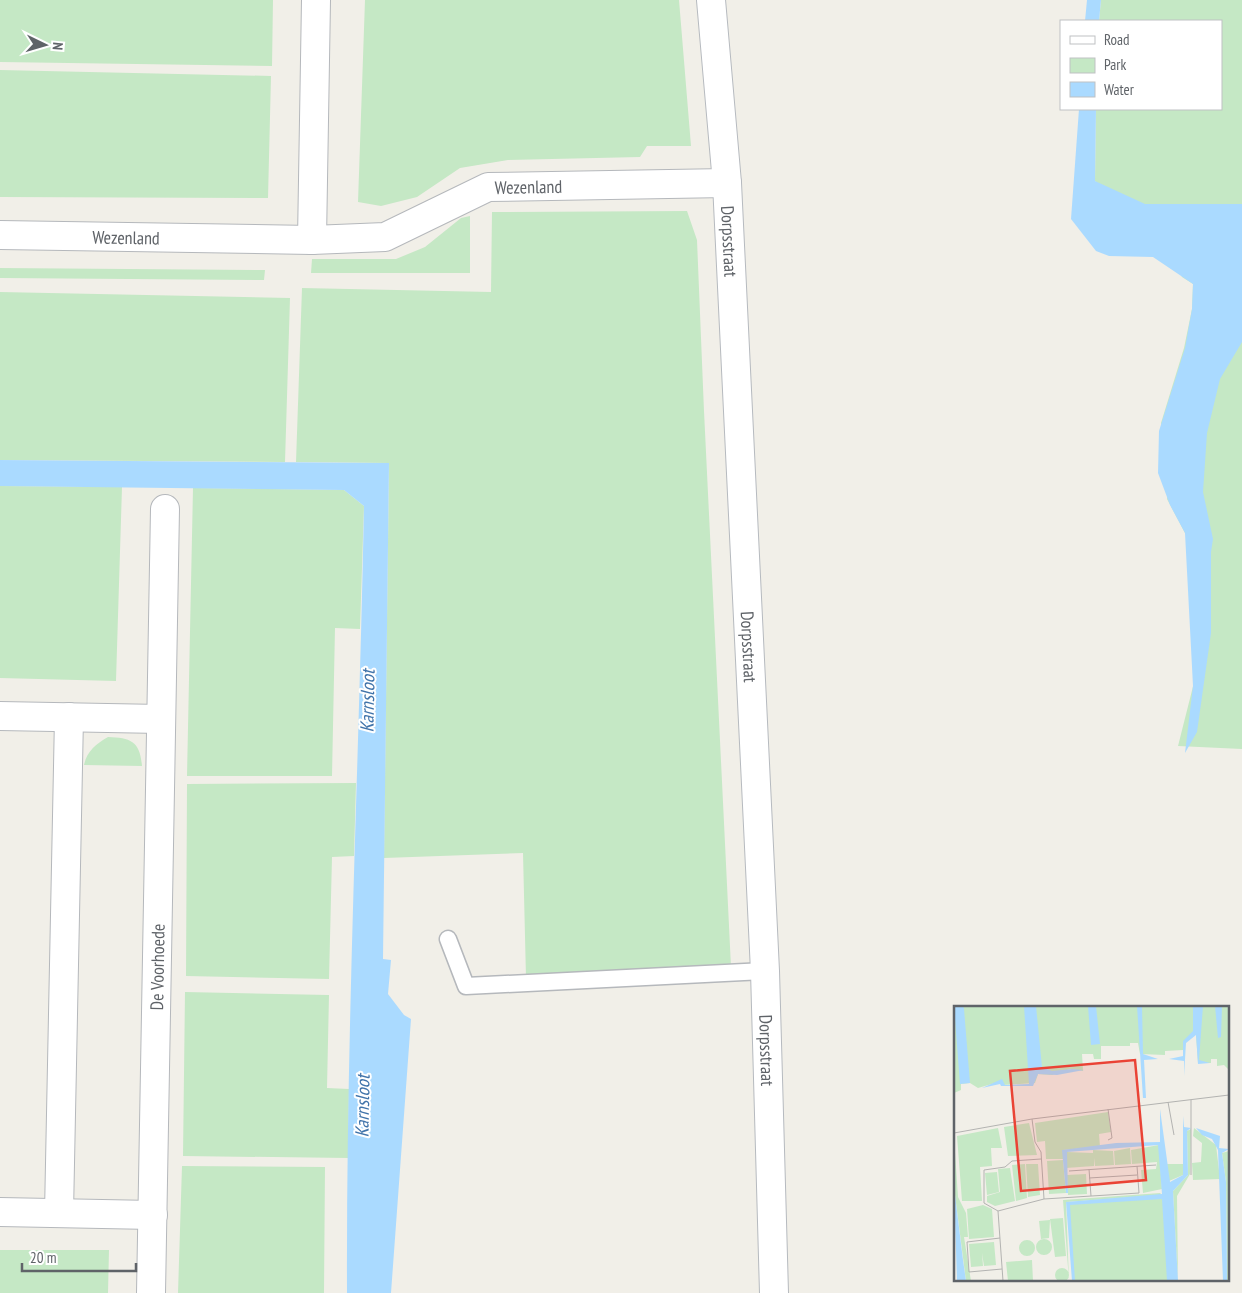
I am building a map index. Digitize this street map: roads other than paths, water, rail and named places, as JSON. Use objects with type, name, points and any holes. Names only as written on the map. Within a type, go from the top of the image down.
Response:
[{"type":"street","points":[[312,240],[316,0]]},
{"type":"street","name":"Dorpsstraat","points":[[711,0],[727,182],[765,971],[774,1293]]},
{"type":"street","name":"Wezenland","points":[[0,235],[312,240],[385,237],[488,187],[727,182]]},
{"type":"street","name":"De Voorhoede","points":[[151,1293],[165,509]]},
{"type":"street","points":[[0,716],[161,719]]},
{"type":"street","points":[[59,1214],[69,717]]},
{"type":"street","points":[[0,1212],[153,1216]]},
{"type":"lane","points":[[448,939],[466,986],[765,971]]},
{"type":"water","points":[[1087,0],[1101,0],[1099,20],[1085,20]]},
{"type":"water","points":[[1079,110],[1096,110],[1095,181],[1145,204],[1242,204],[1242,342],[1220,379],[1207,433],[1203,492],[1213,539],[1211,552],[1211,633],[1197,732],[1185,753],[1193,686],[1185,533],[1170,505],[1158,473],[1159,431],[1185,348],[1192,309],[1193,284],[1153,257],[1109,256],[1096,251],[1071,219]]},
{"type":"water","name":"Karnsloot","points":[[0,460],[389,463],[383,959],[391,960],[388,994],[404,1015],[411,1019],[391,1293],[347,1293],[351,998],[364,506],[344,490],[0,486]]}]
